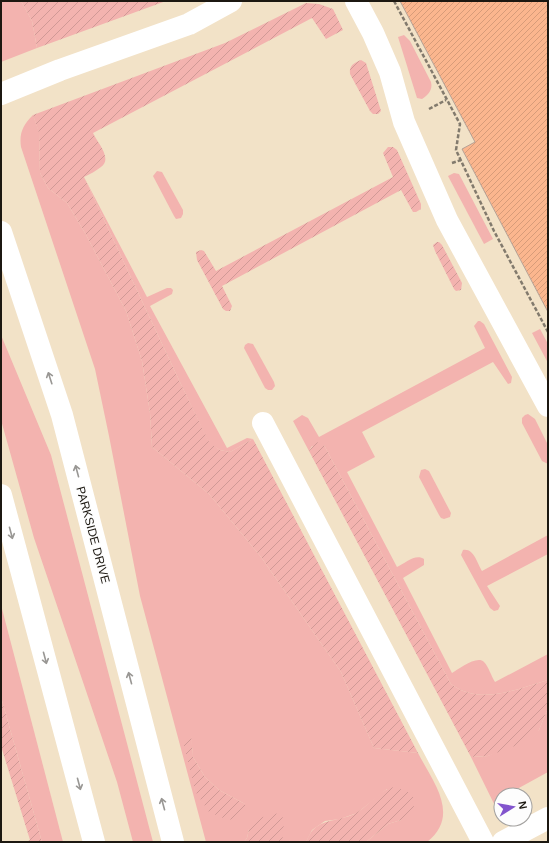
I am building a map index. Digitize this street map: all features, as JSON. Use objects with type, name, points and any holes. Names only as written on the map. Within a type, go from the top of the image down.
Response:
[{"type":"street","points":[[1,94],[60,70],[189,24],[232,1]]},
{"type":"street","points":[[356,1],[373,33],[390,72],[404,122],[448,220],[548,406]]},
{"type":"street","name":"PARKSIDE DRIVE","points":[[1,232],[62,414],[173,842]]},
{"type":"street","points":[[263,423],[483,842]]},
{"type":"street","points":[[1,495],[94,842]]},
{"type":"street","points":[[504,842],[548,818]]},
{"type":"path","points":[[394,1],[460,124],[456,150],[494,230],[548,332]]},
{"type":"shaded area","points":[[1,1],[548,1],[548,842],[1,842]]},
{"type":"shaded area","points":[[1,1],[21,1],[32,21],[37,48],[1,62]]},
{"type":"shaded area","points":[[21,1],[166,1],[37,48],[32,21]]},
{"type":"shaded area","points":[[306,3],[319,4],[333,9],[343,30],[326,39],[312,18],[93,133],[103,150],[105,160],[101,167],[84,177],[209,442],[220,450],[230,452],[253,439],[418,753],[374,748],[341,672],[261,557],[209,494],[152,447],[150,413],[142,361],[126,311],[85,233],[67,203],[48,188],[40,173],[39,133],[33,115],[225,43]]},
{"type":"shaded area","points":[[404,35],[410,41],[431,82],[430,92],[422,99],[417,98],[398,37]]},
{"type":"shaded area","points":[[361,60],[366,63],[381,111],[378,114],[373,114],[370,111],[350,74],[351,66]]},
{"type":"shaded area","points":[[33,115],[39,132],[40,173],[48,188],[67,203],[85,233],[126,311],[142,361],[150,413],[152,447],[209,494],[261,557],[341,672],[374,748],[418,753],[431,775],[441,798],[443,810],[442,821],[437,832],[427,842],[366,842],[388,824],[401,820],[387,789],[357,813],[340,819],[325,821],[312,830],[306,842],[283,842],[249,829],[247,838],[244,842],[206,842],[140,596],[95,369],[21,147],[21,133],[24,126]],"holes":[[[191,735],[193,757],[205,777],[219,790],[245,804],[195,791]]]},
{"type":"shaded area","points":[[388,147],[393,147],[397,150],[421,204],[421,209],[413,212],[401,190],[222,286],[232,306],[230,311],[223,309],[197,260],[196,252],[201,250],[204,251],[216,271],[393,177],[383,153]]},
{"type":"shaded area","points":[[157,171],[162,172],[183,210],[181,218],[176,219],[174,216],[153,176]]},
{"type":"shaded area","points":[[454,173],[459,174],[493,239],[484,244],[448,176]]},
{"type":"shaded area","points":[[84,177],[147,297],[167,288],[171,288],[173,290],[172,294],[150,306],[227,448],[247,438],[253,439],[230,452],[220,450],[209,443]]},
{"type":"shaded area","points":[[437,242],[442,245],[462,283],[461,290],[456,291],[454,289],[435,251],[433,245]]},
{"type":"shaded area","points":[[478,321],[484,324],[512,377],[511,383],[508,384],[493,362],[362,432],[375,457],[347,472],[397,567],[414,558],[421,557],[424,559],[424,565],[403,578],[452,673],[468,663],[481,660],[487,666],[495,682],[548,654],[548,680],[499,694],[486,695],[462,691],[451,684],[324,445],[312,446],[309,451],[293,421],[302,415],[308,418],[319,437],[485,348],[474,326]]},
{"type":"shaded area","points":[[540,329],[548,344],[548,363],[532,333]]},
{"type":"shaded area","points":[[1,335],[51,455],[153,842],[133,842],[117,782],[34,538],[1,420]]},
{"type":"shaded area","points":[[248,343],[253,344],[274,382],[275,386],[272,390],[265,388],[244,348]]},
{"type":"shaded area","points":[[528,414],[535,419],[548,445],[548,464],[542,461],[522,423],[522,418]]},
{"type":"shaded area","points":[[319,442],[324,445],[451,684],[462,691],[486,695],[499,694],[548,680],[548,708],[539,730],[528,741],[488,756],[471,757],[309,451],[315,443]]},
{"type":"shaded area","points":[[425,469],[429,471],[451,513],[450,517],[444,519],[441,518],[419,477],[421,470]]},
{"type":"shaded area","points":[[548,535],[548,554],[487,586],[500,606],[498,610],[494,611],[490,608],[461,555],[463,550],[470,551],[473,554],[482,571]]},
{"type":"shaded area","points":[[1,605],[63,842],[42,842],[1,697]]},
{"type":"shaded area","points":[[1,697],[42,842],[26,842],[30,840],[1,746]]},
{"type":"shaded area","points":[[548,708],[548,772],[521,787],[493,787],[493,802],[471,757],[488,756],[539,730]]},
{"type":"shaded area","points":[[191,735],[193,757],[205,777],[219,790],[245,804],[246,812],[239,818],[228,820],[209,812],[195,791],[183,741]]},
{"type":"shaded area","points":[[394,787],[407,791],[413,796],[414,809],[401,820],[388,824],[366,842],[306,842],[311,832],[319,825],[351,816],[361,810],[379,794]]},
{"type":"shaded area","points":[[279,813],[284,822],[283,842],[244,842],[255,819]]},
{"type":"building","points":[[400,1],[548,1],[548,312],[462,149],[475,142]]}]
